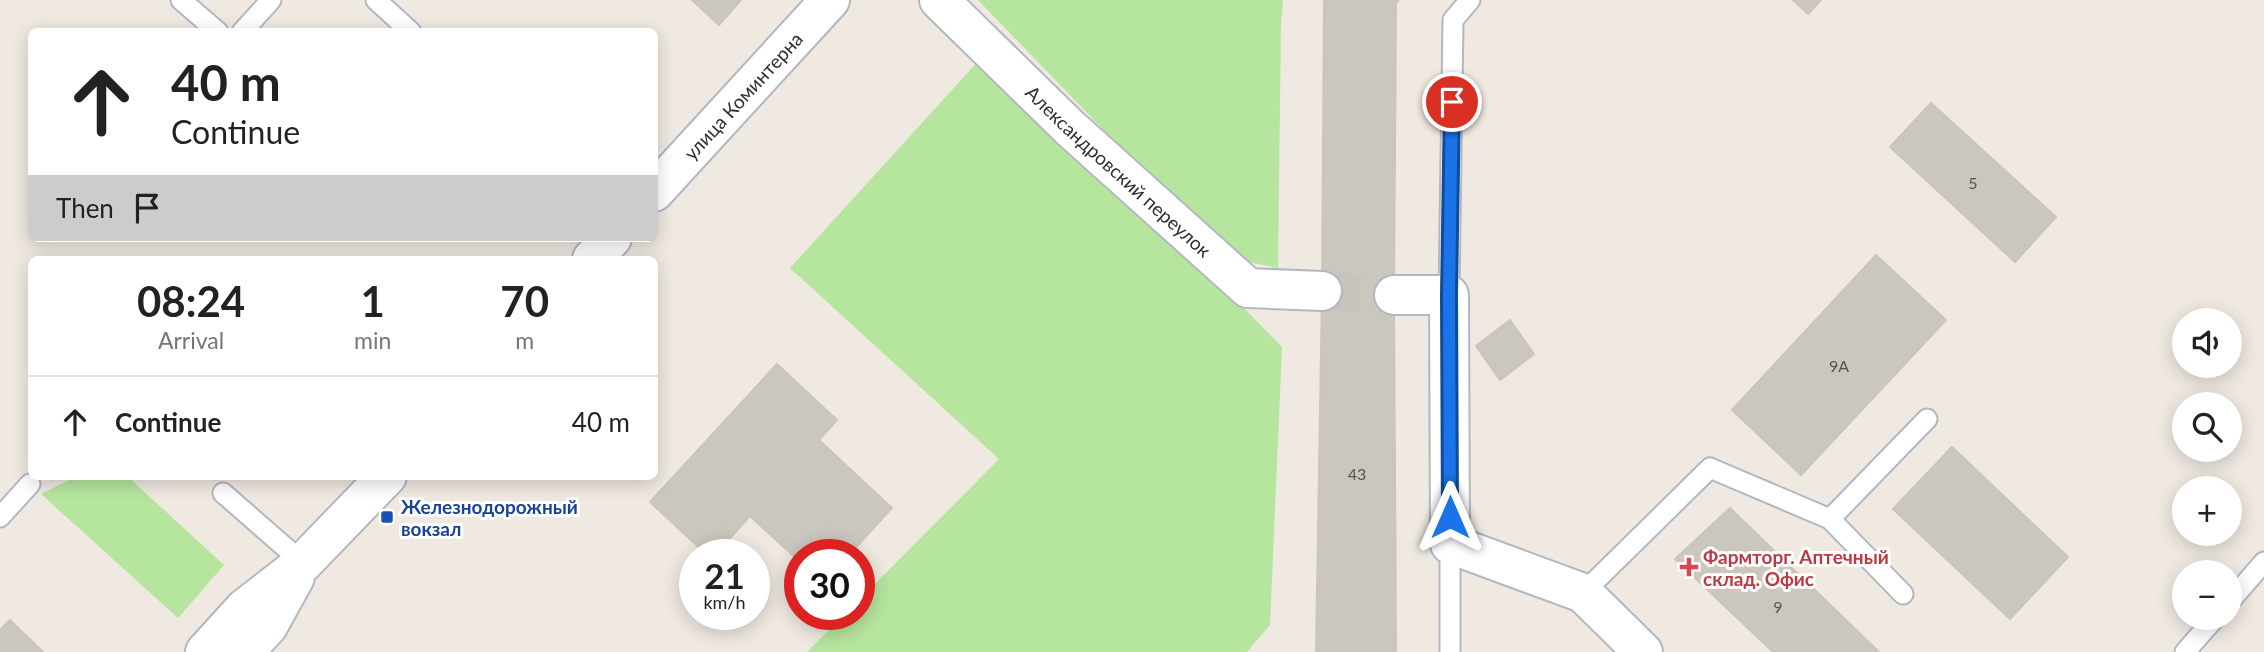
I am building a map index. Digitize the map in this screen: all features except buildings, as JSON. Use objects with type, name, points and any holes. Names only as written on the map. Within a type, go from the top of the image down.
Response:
[{"type":"street","name":"улица Коминтерна","points":[[658,188],[830,0]]},
{"type":"street","name":"Александровский переулок","points":[[939,0],[1070,128],[1248,288],[1322,291]]},
{"type":"street","points":[[595,256],[608,242]]},
{"type":"street","points":[[1394,295],[1449,295],[1450,544],[1583,593],[1625,646]]},
{"type":"street","points":[[205,652],[245,608],[303,563],[383,480]]},
{"type":"street","points":[[244,652],[268,626],[303,563]]},
{"type":"lane","points":[[181,0],[213,28]]},
{"type":"lane","points":[[246,28],[271,0]]},
{"type":"lane","points":[[376,0],[407,28]]},
{"type":"lane","points":[[1449,295],[1453,20],[1470,0]]},
{"type":"lane","points":[[1830,519],[1927,419]]},
{"type":"lane","points":[[1583,593],[1710,468],[1830,519],[1903,594]]},
{"type":"lane","points":[[0,517],[30,484]]},
{"type":"lane","points":[[223,493],[303,563]]},
{"type":"lane","points":[[1450,544],[1450,652]]},
{"type":"lane","points":[[2242,587],[2264,562]]},
{"type":"lane","points":[[2185,652],[2204,630]]},
{"type":"green space","points":[[978,0],[1283,0],[1278,268],[1227,258]]},
{"type":"green space","points":[[982,57],[1147,209],[1282,347],[1270,625],[1247,652],[807,652],[829,630],[875,630],[875,584],[999,459],[790,268]]},
{"type":"green space","points":[[69,480],[131,480],[224,565],[178,618],[41,494]]},
{"type":"tunnel","points":[[1322,291],[1394,295]]},
{"type":"place","name":"Железнодорожный вокзал","points":[[387,517]]},
{"type":"place","name":"Фармторг. Аптечный склад. Офис","points":[[1689,567]]},
{"type":"route","points":[[1450,517],[1452,102]]}]
